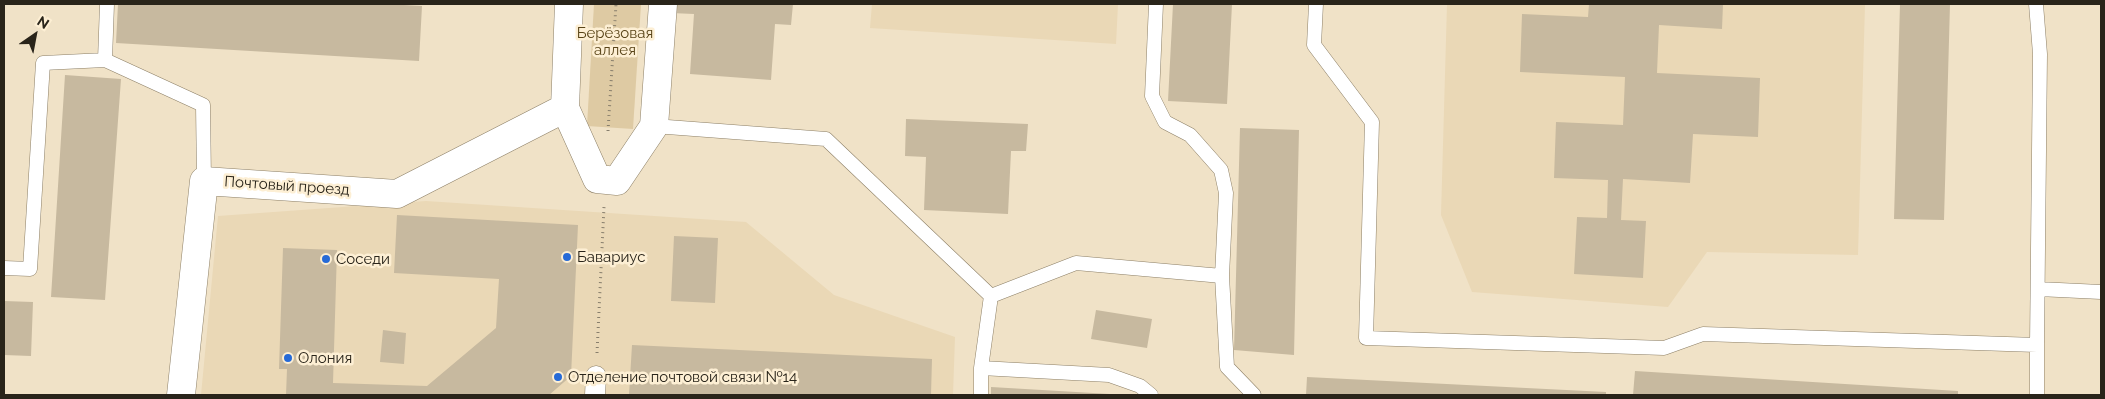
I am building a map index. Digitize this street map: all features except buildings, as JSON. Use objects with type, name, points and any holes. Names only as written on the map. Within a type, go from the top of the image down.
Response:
[{"type":"street","points":[[569,4],[565,108],[597,179],[611,181],[654,126],[663,4]]},
{"type":"street","name":"Почтовый проезд","points":[[181,395],[204,181],[397,194],[565,108]]},
{"type":"lane","points":[[105,60],[107,4]]},
{"type":"lane","points":[[1156,4],[1152,96],[1165,122],[1190,135],[1221,170],[1226,193],[1222,276],[1227,367],[1254,395]]},
{"type":"lane","points":[[1316,4],[1314,45],[1372,122],[1366,338],[1664,348],[1703,334],[2037,345]]},
{"type":"lane","points":[[2036,4],[2040,54],[2037,395]]},
{"type":"lane","points":[[4,268],[30,269],[43,63],[105,60],[203,105],[204,181]]},
{"type":"lane","points":[[654,126],[826,139],[991,296]]},
{"type":"lane","points":[[991,296],[1076,263],[1222,276]]},
{"type":"lane","points":[[2038,290],[2101,292]]},
{"type":"lane","points":[[981,395],[982,368],[991,296]]},
{"type":"lane","points":[[982,368],[1109,375],[1140,386],[1151,395]]},
{"type":"path","points":[[596,386],[611,181],[616,4]]},
{"type":"shaded area","points":[[872,4],[1118,4],[1116,44],[870,28]]},
{"type":"shaded area","points":[[1447,4],[1865,4],[1858,255],[1707,252],[1668,307],[1472,292],[1441,215]]},
{"type":"shaded area","points":[[426,201],[746,222],[834,295],[955,337],[953,395],[201,395],[218,216]]},
{"type":"green space","name":"Берёзовая аллея","points":[[594,4],[641,4],[633,129],[587,126]]},
{"type":"place","name":"Бавариус","points":[[567,257]]},
{"type":"place","name":"Соседи","points":[[326,259]]},
{"type":"place","name":"Олония","points":[[288,358]]},
{"type":"place","name":"Отделение почтовой связи №14","points":[[558,377]]}]
